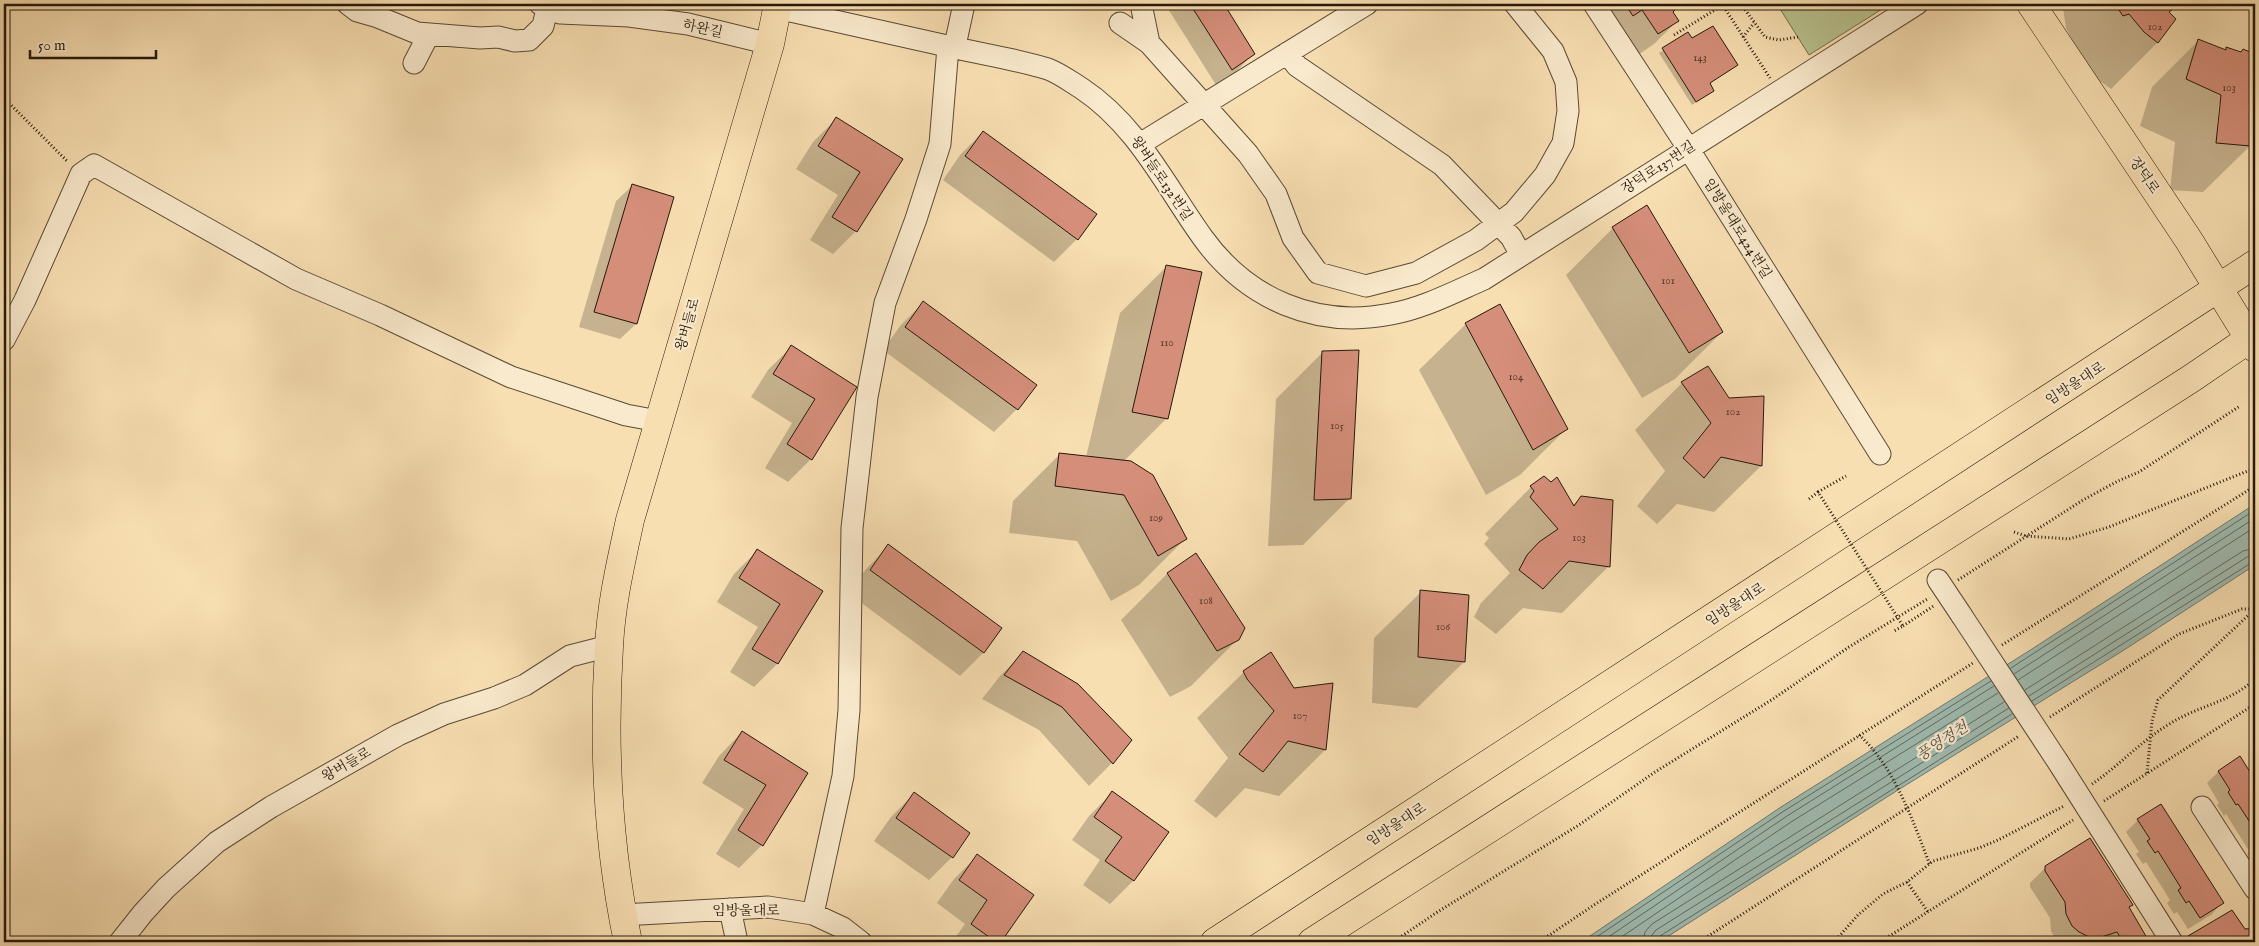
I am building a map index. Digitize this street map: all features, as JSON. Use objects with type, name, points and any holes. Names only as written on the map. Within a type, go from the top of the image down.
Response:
[{"type":"main road","name":"장덕로","points":[[2031,4],[2188,239],[2217,288],[2253,341]]},
{"type":"main road","name":"왕버들로","points":[[628,942],[622,915],[612,824],[609,773],[609,646],[617,578],[628,527],[770,44],[778,6]]},
{"type":"main road","name":"임방울대로","points":[[1215,942],[2130,348],[2255,264]]},
{"type":"main road","points":[[1312,942],[2192,378],[2253,341]]},
{"type":"street","points":[[813,914],[843,776],[849,710],[852,528],[866,397],[885,303],[916,219],[940,144],[948,46],[956,40],[964,4]]},
{"type":"street","points":[[1141,4],[1148,43]]},
{"type":"street","points":[[1140,144],[1367,4]]},
{"type":"street","points":[[1120,23],[1148,43],[1248,154],[1276,194],[1293,238],[1318,273],[1366,286],[1416,274],[1476,240],[1514,212],[1545,175],[1563,143],[1568,111],[1566,82],[1553,51],[1515,4]]},
{"type":"street","name":"임방울대로424번길","points":[[1594,4],[1688,148],[1880,454]]},
{"type":"street","name":"장덕로137번길","points":[[1392,314],[1427,303],[1484,279],[1917,4]]},
{"type":"street","name":"하완길","points":[[350,13],[378,17],[417,33],[498,38],[515,41],[529,40],[542,26],[544,6],[560,13],[629,16],[688,24],[770,44]]},
{"type":"street","name":"왕버들로132번길","points":[[778,6],[1050,70],[1105,106],[1140,144],[1159,169],[1203,238],[1230,272],[1270,299],[1294,309],[1336,316],[1392,314]]},
{"type":"street","points":[[414,62],[429,34]]},
{"type":"street","points":[[1287,53],[1297,66],[1442,165],[1499,223],[1511,237],[1521,255]]},
{"type":"street","points":[[4,340],[25,300],[81,174],[94,165],[296,279],[380,315],[511,377],[626,415],[658,421]]},
{"type":"street","points":[[1940,591],[1962,616],[2058,762],[2172,942]]},
{"type":"street","name":"왕버들로","points":[[120,942],[143,913],[173,882],[217,842],[271,807],[398,735],[444,714],[494,698],[525,684],[570,656],[609,646]]},
{"type":"street","points":[[2202,807],[2255,889]]},
{"type":"street","name":"임방울대로","points":[[622,915],[768,907],[813,914],[843,928],[861,942]]},
{"type":"street","points":[[730,909],[737,942]]},
{"type":"path","points":[[1674,35],[1722,4],[1770,79]]},
{"type":"path","points":[[1741,4],[1765,37],[1779,40],[1798,37]]},
{"type":"path","points":[[1744,37],[1754,23]]},
{"type":"path","points":[[4,98],[81,174]]},
{"type":"path","points":[[1393,942],[1439,911],[1579,825],[1607,804],[1699,744],[1773,699],[1849,647],[2083,500],[2139,472],[2240,406]]},
{"type":"path","points":[[2014,532],[2026,536],[2069,539],[2109,527],[2255,468]]},
{"type":"path","points":[[1809,498],[1846,476]]},
{"type":"path","points":[[1994,650],[2255,486]]},
{"type":"path","points":[[1818,492],[1903,626]]},
{"type":"path","points":[[1894,631],[1903,626],[1940,591]]},
{"type":"path","points":[[2049,717],[2179,634],[2242,609],[2255,609]]},
{"type":"path","points":[[2147,774],[2150,736],[2158,700],[2255,609]]},
{"type":"path","points":[[1539,942],[1977,661]]},
{"type":"path","points":[[1880,942],[1928,912],[2083,802],[2105,775],[2150,736],[2186,714],[2208,708],[2228,698],[2255,679]]},
{"type":"path","points":[[1834,942],[1883,894],[1907,882],[1933,861],[1979,848],[2061,808],[2083,802],[2147,774],[2255,704]]},
{"type":"path","points":[[1699,942],[2024,733]]},
{"type":"path","points":[[1859,735],[1871,746],[1900,794],[1930,865]]},
{"type":"path","points":[[1907,882],[1928,912]]},
{"type":"green space","points":[[1777,4],[1890,4],[1809,55]]},
{"type":"water","name":"풍영정천","points":[[2255,504],[2255,565],[2124,650],[1898,790],[1659,942],[1581,942],[1781,807],[2032,649]]},
{"type":"building","points":[[1190,4],[1224,4],[1255,54],[1232,70]]},
{"type":"building","points":[[1625,4],[1673,4],[1676,9],[1673,12],[1679,21],[1658,34],[1642,10],[1633,16]]},
{"type":"building","points":[[2115,4],[2168,4],[2173,9],[2169,12],[2176,19],[2158,43],[2144,32],[2129,14],[2123,16]]},
{"type":"building","points":[[1713,26],[1738,65],[1710,83],[1714,91],[1696,102],[1662,48],[1688,32],[1692,38]]},
{"type":"building","points":[[2198,39],[2226,50],[2226,47],[2241,52],[2243,49],[2255,54],[2255,135],[2252,134],[2251,146],[2216,143],[2221,95],[2186,79]]},
{"type":"building","points":[[836,117],[903,159],[857,232],[832,217],[860,172],[818,146]]},
{"type":"building","points":[[983,131],[1097,214],[1078,240],[965,156]]},
{"type":"building","points":[[632,184],[674,197],[637,324],[594,312]]},
{"type":"building","points":[[1647,205],[1723,332],[1689,353],[1612,227]]},
{"type":"building","points":[[1166,265],[1202,272],[1168,419],[1132,412]]},
{"type":"building","points":[[923,301],[1037,385],[1018,410],[905,327]]},
{"type":"building","points":[[1500,304],[1568,429],[1533,450],[1465,323]]},
{"type":"building","points":[[791,345],[857,387],[812,460],[787,444],[815,399],[773,374]]},
{"type":"building","points":[[1359,350],[1351,499],[1314,500],[1322,351]]},
{"type":"building","points":[[1708,366],[1729,398],[1764,396],[1762,466],[1721,457],[1704,478],[1683,458],[1711,423],[1681,382]]},
{"type":"building","points":[[1059,453],[1131,461],[1153,475],[1187,539],[1158,556],[1124,495],[1055,486]]},
{"type":"building","points":[[1544,476],[1551,482],[1557,477],[1574,506],[1581,496],[1613,500],[1610,567],[1569,561],[1543,589],[1519,570],[1527,555],[1539,542],[1558,529],[1530,497],[1534,491],[1530,486]]},
{"type":"building","points":[[888,544],[1002,628],[984,653],[870,570]]},
{"type":"building","points":[[757,549],[823,591],[778,664],[752,649],[780,604],[739,578]]},
{"type":"building","points":[[1196,553],[1245,628],[1239,640],[1217,651],[1167,573]]},
{"type":"building","points":[[1420,590],[1469,595],[1465,662],[1418,657]]},
{"type":"building","points":[[1023,651],[1078,684],[1132,740],[1113,764],[1062,707],[1004,675]]},
{"type":"building","points":[[1271,652],[1294,688],[1333,683],[1326,750],[1288,741],[1263,772],[1239,754],[1274,711],[1247,679],[1243,671]]},
{"type":"building","points":[[742,731],[808,773],[763,846],[738,830],[766,785],[724,760]]},
{"type":"building","points":[[2240,756],[2255,780],[2255,830],[2238,804],[2236,805],[2228,792],[2230,790],[2218,771]]},
{"type":"building","points":[[1112,791],[1169,832],[1134,881],[1105,861],[1122,837],[1094,817]]},
{"type":"building","points":[[914,792],[970,833],[953,858],[896,818]]},
{"type":"building","points":[[2161,804],[2224,903],[2200,918],[2189,901],[2186,903],[2178,890],[2181,888],[2158,851],[2155,853],[2147,841],[2150,839],[2137,819]]},
{"type":"building","points":[[2090,838],[2133,905],[2129,907],[2147,938],[2139,942],[2123,942],[2117,932],[2098,938],[2089,937],[2072,926],[2066,914],[2065,902],[2045,871],[2045,866]]},
{"type":"building","points":[[977,854],[1034,895],[1001,942],[996,942],[971,924],[987,900],[959,880]]},
{"type":"building","points":[[2232,910],[2245,929],[2255,928],[2255,942],[2192,942],[2188,936]]}]
